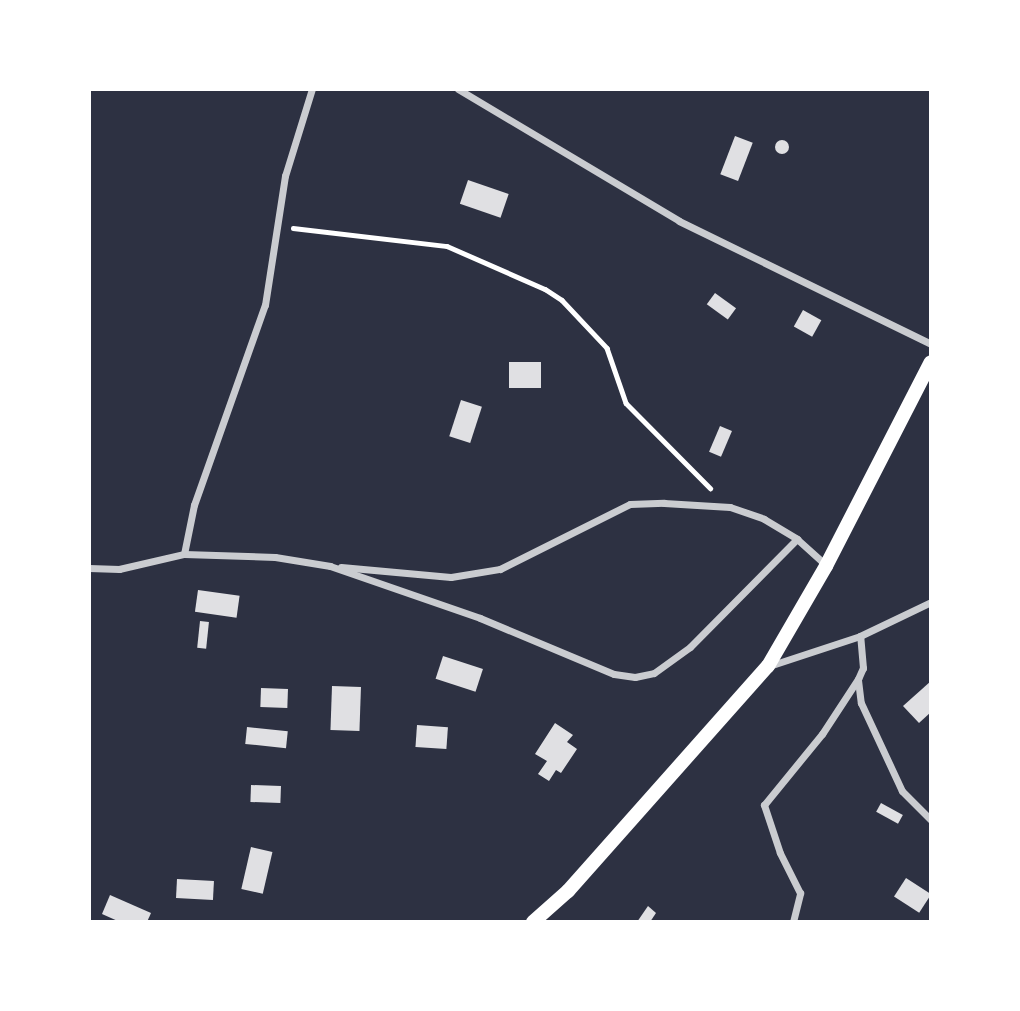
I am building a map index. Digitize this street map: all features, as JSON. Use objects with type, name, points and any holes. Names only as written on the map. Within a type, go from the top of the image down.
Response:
[{"type":"main road","points":[[533,922],[568,891],[768,666],[826,566],[931,362]]},
{"type":"street","points":[[184,554],[194,505],[265,305],[285,176],[312,89]]},
{"type":"street","points":[[458,89],[678,221],[931,344]]},
{"type":"street","points":[[89,568],[119,569],[184,554],[275,557],[330,566],[451,577],[500,569],[629,504],[730,507],[764,519],[797,539],[826,566]]},
{"type":"street","points":[[330,566],[480,618],[614,674],[635,677],[654,673],[690,648],[797,539]]},
{"type":"street","points":[[768,666],[860,636],[931,602]]},
{"type":"street","points":[[793,922],[800,893],[780,853],[764,805],[822,734],[858,679],[863,668],[860,636]]},
{"type":"street","points":[[858,679],[861,703],[902,791],[931,820]]},
{"type":"path","points":[[278,227],[447,246],[545,289],[562,300],[607,348],[626,404],[730,507]]},
{"type":"building","points":[[735,136],[753,143],[738,181],[720,174]]},
{"type":"building","points":[[779,140],[785,140],[789,147],[785,154],[779,154],[775,150],[775,144]]},
{"type":"building","points":[[468,180],[509,194],[501,218],[460,204]]},
{"type":"building","points":[[715,293],[736,308],[728,320],[707,304]]},
{"type":"building","points":[[803,310],[821,320],[812,337],[794,327]]},
{"type":"building","points":[[509,362],[541,362],[541,388],[509,388]]},
{"type":"building","points":[[461,400],[482,407],[470,443],[449,436]]},
{"type":"building","points":[[720,426],[732,431],[721,457],[709,452]]},
{"type":"building","points":[[198,590],[240,596],[237,618],[195,612]]},
{"type":"building","points":[[200,621],[209,622],[206,649],[197,648]]},
{"type":"building","points":[[443,656],[483,669],[476,692],[436,679]]},
{"type":"building","points":[[931,681],[931,712],[919,723],[903,706]]},
{"type":"building","points":[[332,686],[361,687],[359,731],[330,730]]},
{"type":"building","points":[[261,688],[288,689],[287,708],[260,707]]},
{"type":"building","points":[[555,723],[573,735],[567,742],[577,749],[561,773],[556,770],[549,781],[538,774],[547,761],[535,754]]},
{"type":"building","points":[[417,725],[448,727],[446,749],[415,747]]},
{"type":"building","points":[[247,727],[288,731],[286,748],[245,744]]},
{"type":"building","points":[[251,785],[281,786],[280,803],[250,802]]},
{"type":"building","points":[[881,803],[903,815],[898,824],[876,812]]},
{"type":"building","points":[[251,847],[272,852],[263,894],[241,889]]},
{"type":"building","points":[[906,878],[931,894],[919,913],[894,896]]},
{"type":"building","points":[[177,879],[214,881],[213,900],[176,898]]},
{"type":"building","points":[[110,895],[151,913],[147,922],[120,922],[102,914]]},
{"type":"building","points":[[648,906],[656,913],[650,922],[637,922]]}]
